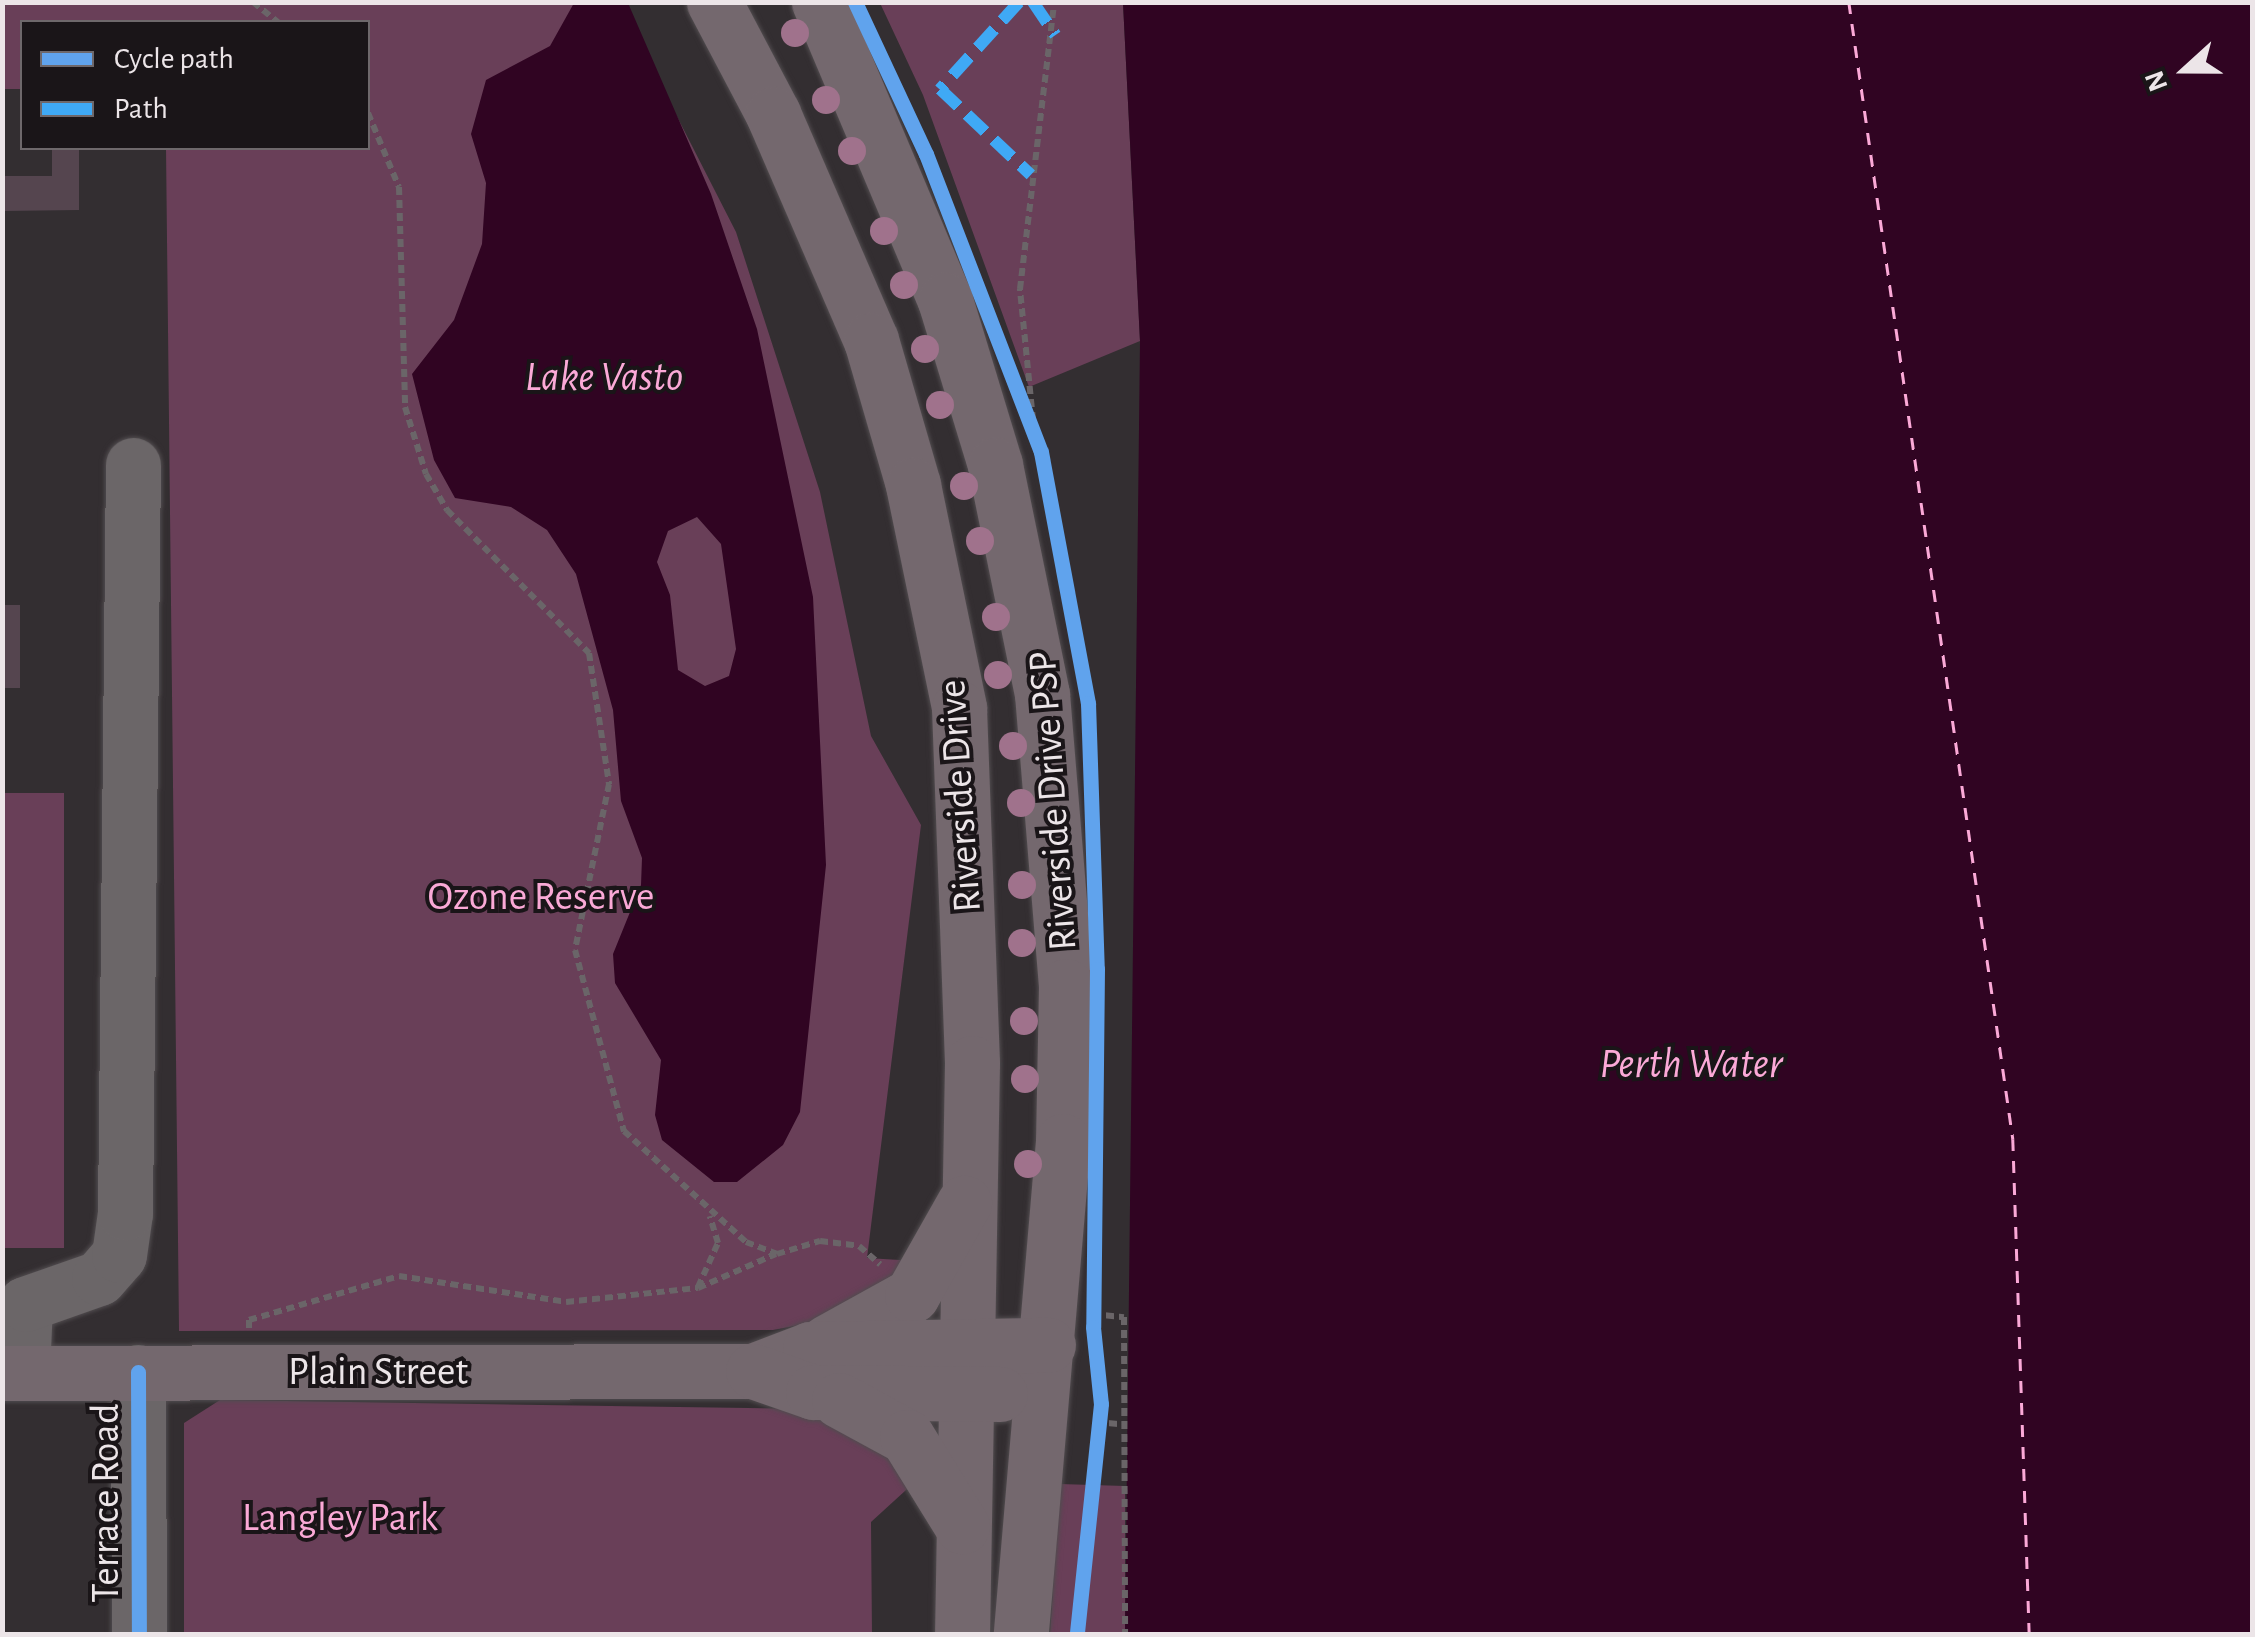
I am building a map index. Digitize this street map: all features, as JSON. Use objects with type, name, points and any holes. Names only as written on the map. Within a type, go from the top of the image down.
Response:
[{"type":"main road","name":"Riverside Drive","points":[[714,2],[773,114],[871,340],[938,590],[959,708],[968,863],[970,1188],[962,1634]]},
{"type":"main road","points":[[820,2],[944,300],[995,465],[1042,694],[1066,986],[1056,1373],[1021,1634]]},
{"type":"main road","points":[[963,1529],[893,1424],[811,1371],[912,1294],[970,1188]]},
{"type":"main road","name":"Plain Street","points":[[12,1373],[1056,1373]]},
{"type":"street","points":[[12,1373],[25,1304],[100,1278],[119,1255],[125,1213],[133,465]]},
{"type":"street","name":"Terrace Road","points":[[138,1372],[138,1634]]},
{"type":"path","points":[[253,2],[276,20]]},
{"type":"path","points":[[1036,436],[1020,288],[1054,2]]},
{"type":"path","points":[[370,118],[398,187],[406,242],[399,326],[405,407],[426,474],[447,510],[589,653],[609,784],[575,950],[624,1131],[710,1216],[777,1254]]},
{"type":"path","points":[[1005,362],[1036,436]]},
{"type":"path","points":[[698,1288],[718,1243],[710,1216]]},
{"type":"path","points":[[248,1332],[249,1320],[399,1276],[436,1276],[524,1301],[698,1288],[777,1254],[820,1241],[859,1246],[897,1278]]},
{"type":"path","points":[[1093,1295],[1092,1314],[1056,1373],[1096,1422],[1122,1424]]},
{"type":"path","points":[[1092,1314],[1124,1318],[1125,1634]]},
{"type":"path","points":[[1094,1439],[1100,1404]]},
{"type":"green space","name":"Ozone Reserve","points":[[3,3],[619,3],[736,232],[820,492],[871,736],[921,825],[867,1258],[916,1261],[837,1318],[773,1330],[179,1331],[166,150],[370,150],[370,20],[20,20],[20,89],[3,89]]},
{"type":"green space","points":[[880,3],[1123,3],[1140,341],[1029,387],[923,95]]},
{"type":"green space","points":[[3,793],[64,793],[64,1248],[3,1248]]},
{"type":"green space","name":"Langley Park","points":[[220,1400],[809,1409],[862,1427],[917,1480],[871,1522],[872,1634],[184,1634],[184,1423]]},
{"type":"green space","points":[[1060,1484],[1125,1486],[1125,1634],[1050,1634]]},
{"type":"water","name":"Lake Vasto","points":[[574,3],[628,3],[711,194],[757,329],[813,597],[826,865],[800,1112],[783,1145],[737,1182],[714,1182],[662,1140],[655,1115],[661,1060],[615,983],[613,954],[641,885],[642,858],[621,801],[613,710],[576,574],[547,530],[511,507],[455,498],[434,460],[412,374],[454,320],[482,244],[486,183],[471,134],[486,80],[550,46]],"holes":[[[697,517],[721,544],[736,649],[729,676],[705,686],[678,670],[670,595],[657,562],[668,531]]]},
{"type":"water","name":"Perth Water","points":[[1123,3],[2252,3],[2252,1634],[1125,1634],[1140,341]]},
{"type":"building","points":[[52,150],[79,150],[79,210],[2,211],[2,176],[52,176]]},
{"type":"building","points":[[2,605],[20,605],[20,688],[2,688]]},
{"type":"ferry route","points":[[1849,2],[2013,1139],[2029,1634]]},
{"type":"marked path","points":[[1019,2],[940,89],[1031,175]]},
{"type":"marked path","points":[[1033,2],[1055,35]]},
{"type":"cycle path","name":"Riverside Drive PSP","points":[[855,2],[926,154],[1041,452],[1088,703],[1097,969],[1093,1327],[1101,1404],[1077,1634]]},
{"type":"cycle path","points":[[138,1372],[139,1634]]}]
